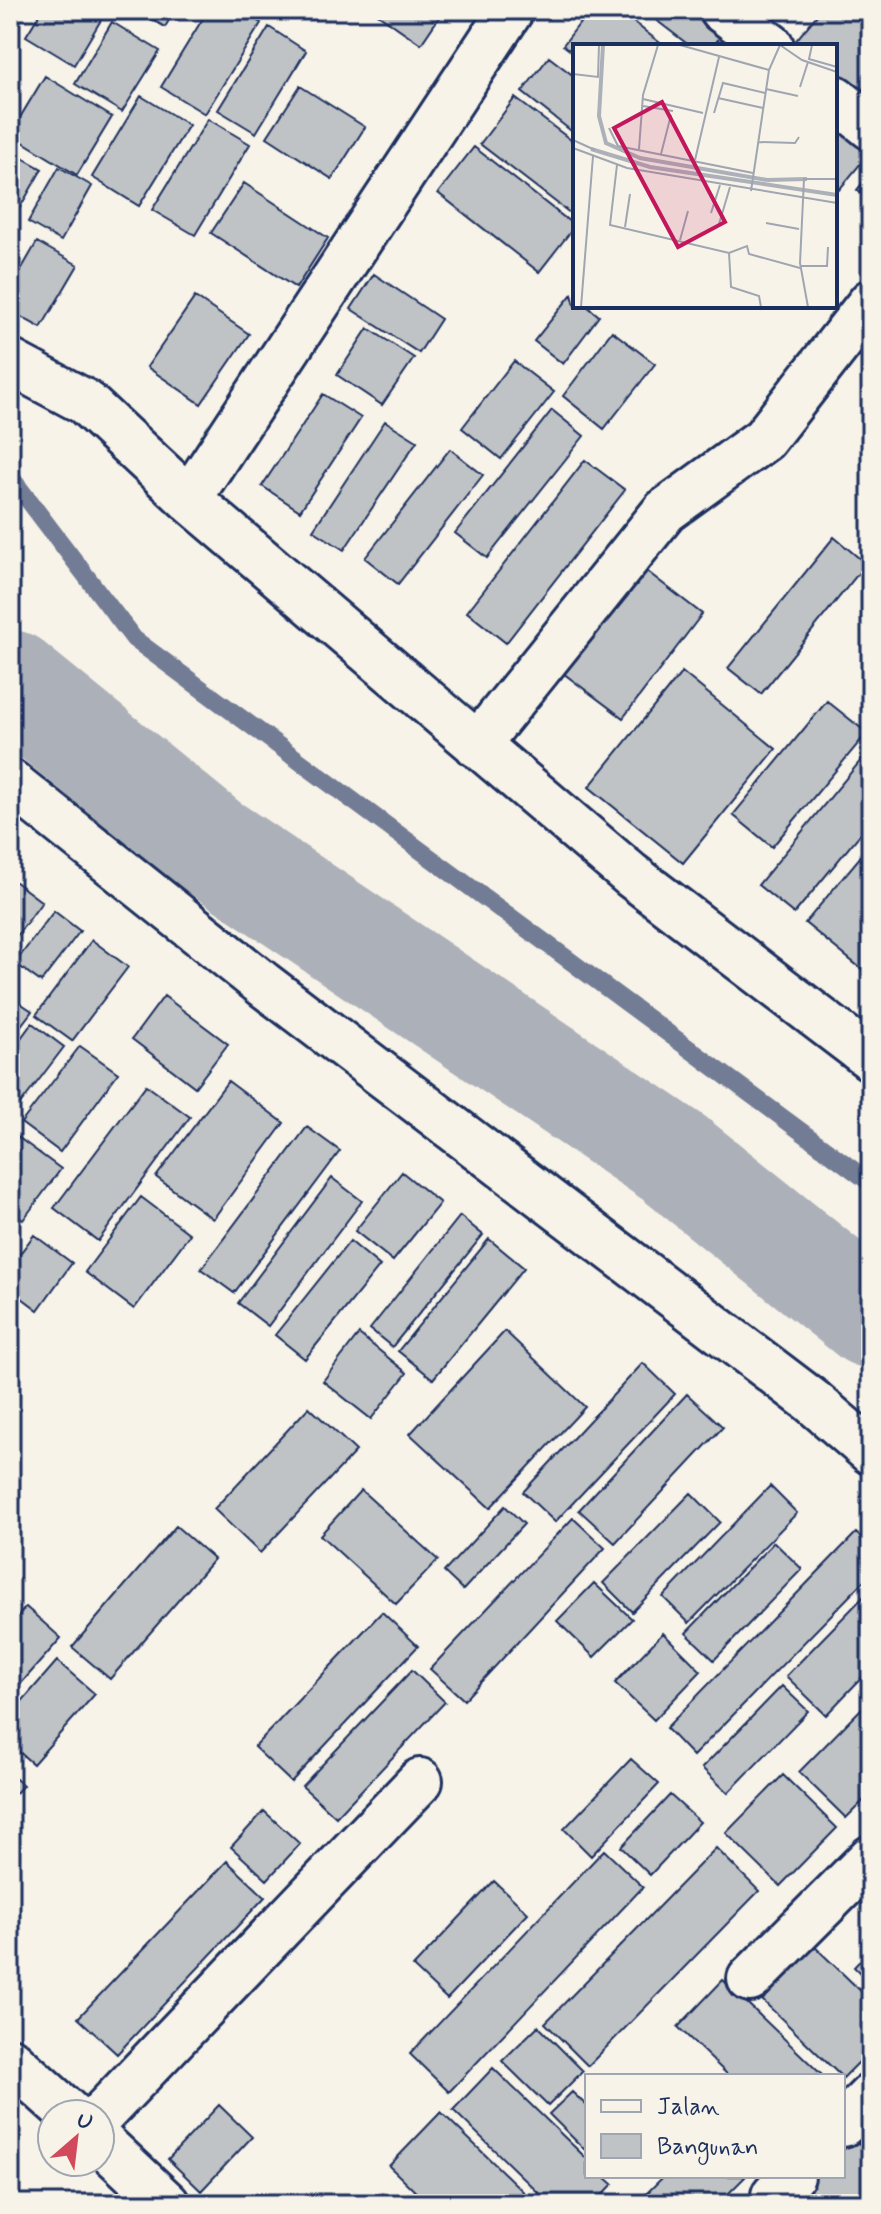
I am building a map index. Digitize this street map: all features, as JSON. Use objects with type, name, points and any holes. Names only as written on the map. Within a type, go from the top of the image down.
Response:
[{"type":"street","points":[[189,499],[511,10]]},
{"type":"street","points":[[722,10],[768,44]]},
{"type":"street","points":[[837,100],[871,127]]},
{"type":"street","points":[[477,745],[665,511],[764,439],[871,302]]},
{"type":"street","points":[[10,362],[85,402],[189,499],[631,875],[871,1058]]},
{"type":"street","points":[[10,782],[263,984],[666,1287],[871,1452]]},
{"type":"street","points":[[116,2099],[420,1781]]},
{"type":"street","points":[[750,1979],[871,1858]]},
{"type":"street","points":[[10,2060],[52,2098]]},
{"type":"street","points":[[845,2122],[871,2096]]},
{"type":"street","points":[[116,2156],[167,2204]]},
{"type":"building","points":[[42,10],[107,10],[74,65],[26,36]]},
{"type":"building","points":[[136,10],[175,10],[165,27]]},
{"type":"building","points":[[208,10],[239,10],[261,23],[205,114],[161,87]]},
{"type":"building","points":[[372,10],[444,10],[421,44]]},
{"type":"building","points":[[590,10],[618,10],[661,44],[573,44],[573,52],[563,45]]},
{"type":"building","points":[[643,10],[700,10],[726,30],[715,44],[687,44]]},
{"type":"building","points":[[821,10],[848,10],[871,29],[871,107],[837,80],[837,44],[793,44]]},
{"type":"building","points":[[112,22],[160,51],[122,112],[75,84]]},
{"type":"building","points":[[269,27],[306,51],[256,133],[218,110]]},
{"type":"building","points":[[549,57],[573,75],[573,132],[522,92]]},
{"type":"building","points":[[45,76],[112,117],[77,175],[10,134]]},
{"type":"building","points":[[300,86],[365,127],[332,179],[267,137]]},
{"type":"building","points":[[141,96],[189,125],[139,206],[92,177]]},
{"type":"building","points":[[515,98],[573,142],[573,215],[480,144]]},
{"type":"building","points":[[837,107],[871,135],[871,151],[839,190]]},
{"type":"building","points":[[208,119],[250,144],[195,235],[152,210]]},
{"type":"building","points":[[474,147],[573,224],[573,229],[539,272],[438,193]]},
{"type":"building","points":[[10,151],[42,169],[10,225]]},
{"type":"building","points":[[59,167],[92,186],[61,241],[28,222]]},
{"type":"building","points":[[871,173],[871,202],[857,190]]},
{"type":"building","points":[[244,183],[328,238],[296,288],[211,233]]},
{"type":"building","points":[[37,242],[78,265],[41,328],[10,311],[10,289]]},
{"type":"building","points":[[374,274],[441,319],[419,353],[351,309]]},
{"type":"building","points":[[572,294],[573,308],[589,308],[599,316],[563,364],[534,341]]},
{"type":"building","points":[[195,297],[249,334],[201,404],[147,367]]},
{"type":"building","points":[[368,328],[414,358],[382,405],[337,375]]},
{"type":"building","points":[[612,331],[655,364],[604,429],[563,396]]},
{"type":"building","points":[[514,361],[554,392],[501,459],[462,428]]},
{"type":"building","points":[[323,394],[361,418],[300,511],[262,486]]},
{"type":"building","points":[[552,410],[584,436],[487,558],[455,533]]},
{"type":"building","points":[[385,421],[417,441],[344,550],[313,530]]},
{"type":"building","points":[[450,449],[483,475],[398,584],[365,558]]},
{"type":"building","points":[[585,460],[625,490],[506,643],[467,612]]},
{"type":"building","points":[[834,537],[866,564],[761,694],[728,668]]},
{"type":"building","points":[[635,562],[702,614],[623,718],[555,667]]},
{"type":"building","points":[[682,672],[776,749],[683,863],[589,787]]},
{"type":"building","points":[[827,701],[867,733],[772,847],[733,815]]},
{"type":"building","points":[[871,748],[871,821],[794,914],[758,885]]},
{"type":"building","points":[[871,844],[871,963],[864,971],[805,923]]},
{"type":"building","points":[[10,878],[42,902],[10,945]]},
{"type":"building","points":[[54,911],[80,931],[41,982],[15,963]]},
{"type":"building","points":[[92,940],[128,967],[72,1041],[36,1015]]},
{"type":"building","points":[[10,996],[32,1011],[10,1040]]},
{"type":"building","points":[[164,996],[228,1044],[195,1087],[132,1039]]},
{"type":"building","points":[[32,1023],[64,1047],[16,1110],[10,1106],[10,1053]]},
{"type":"building","points":[[80,1046],[118,1073],[60,1152],[21,1123]]},
{"type":"building","points":[[228,1081],[284,1123],[213,1219],[156,1177]]},
{"type":"building","points":[[146,1085],[190,1117],[98,1241],[54,1208]]},
{"type":"building","points":[[307,1127],[340,1151],[234,1293],[201,1269]]},
{"type":"building","points":[[11,1132],[61,1169],[23,1220],[10,1211]]},
{"type":"building","points":[[402,1172],[440,1203],[393,1261],[355,1231]]},
{"type":"building","points":[[332,1178],[362,1201],[268,1326],[238,1303]]},
{"type":"building","points":[[141,1197],[190,1234],[134,1309],[85,1272]]},
{"type":"building","points":[[460,1216],[483,1235],[392,1347],[370,1329]]},
{"type":"building","points":[[34,1235],[72,1263],[38,1310],[10,1289],[10,1267]]},
{"type":"building","points":[[489,1239],[524,1268],[433,1379],[398,1351]]},
{"type":"building","points":[[350,1241],[380,1266],[305,1359],[275,1335]]},
{"type":"building","points":[[505,1331],[585,1407],[490,1508],[410,1434]]},
{"type":"building","points":[[359,1334],[407,1373],[371,1419],[323,1381]]},
{"type":"building","points":[[643,1363],[675,1394],[555,1522],[523,1492]]},
{"type":"building","points":[[687,1394],[723,1427],[615,1543],[579,1510]]},
{"type":"building","points":[[309,1407],[356,1451],[260,1553],[214,1509]]},
{"type":"building","points":[[770,1486],[797,1513],[689,1623],[663,1597]]},
{"type":"building","points":[[361,1490],[438,1560],[396,1604],[320,1535]]},
{"type":"building","points":[[691,1493],[720,1522],[632,1612],[603,1583]]},
{"type":"building","points":[[505,1506],[524,1524],[463,1590],[444,1572]]},
{"type":"building","points":[[573,1518],[605,1548],[464,1700],[430,1669]]},
{"type":"building","points":[[176,1526],[214,1559],[110,1679],[72,1647]]},
{"type":"building","points":[[856,1533],[871,1547],[871,1574],[693,1756],[666,1728]]},
{"type":"building","points":[[774,1542],[802,1569],[714,1660],[686,1633]]},
{"type":"building","points":[[594,1583],[632,1619],[594,1657],[557,1621]]},
{"type":"building","points":[[871,1589],[871,1668],[826,1715],[786,1676]]},
{"type":"building","points":[[26,1607],[61,1638],[10,1696],[10,1625]]},
{"type":"building","points":[[382,1612],[418,1646],[291,1782],[254,1747]]},
{"type":"building","points":[[663,1633],[701,1671],[654,1720],[615,1683]]},
{"type":"building","points":[[57,1661],[95,1694],[33,1764],[10,1744],[10,1715]]},
{"type":"building","points":[[412,1670],[445,1702],[336,1817],[302,1786]]},
{"type":"building","points":[[782,1686],[808,1711],[728,1793],[702,1768]]},
{"type":"building","points":[[871,1699],[871,1793],[846,1818],[799,1772]]},
{"type":"building","points":[[631,1759],[659,1784],[591,1856],[564,1829]]},
{"type":"building","points":[[10,1774],[23,1785],[10,1800]]},
{"type":"building","points":[[783,1775],[837,1828],[780,1886],[726,1833]]},
{"type":"building","points":[[670,1795],[700,1822],[650,1875],[621,1847]]},
{"type":"building","points":[[264,1811],[300,1844],[267,1880],[231,1847]]},
{"type":"building","points":[[716,1848],[759,1891],[588,2066],[545,2023]]},
{"type":"building","points":[[604,1850],[643,1887],[449,2092],[410,2054]]},
{"type":"building","points":[[227,1861],[265,1897],[117,2054],[78,2018]]},
{"type":"building","points":[[494,1881],[528,1913],[447,1999],[413,1967]]},
{"type":"building","points":[[811,1943],[871,2001],[871,2050],[845,2076],[839,2074],[759,1997]]},
{"type":"building","points":[[871,1949],[871,1984],[854,1967]]},
{"type":"building","points":[[723,1980],[821,2074],[727,2074],[678,2027]]},
{"type":"building","points":[[538,2026],[583,2071],[548,2106],[502,2061]]},
{"type":"building","points":[[493,2068],[585,2157],[585,2178],[606,2178],[613,2184],[594,2204],[550,2204],[453,2110]]},
{"type":"building","points":[[572,2092],[585,2104],[585,2150],[549,2114]]},
{"type":"building","points":[[219,2105],[252,2137],[201,2191],[168,2159]]},
{"type":"building","points":[[441,2112],[536,2204],[428,2204],[389,2166]]},
{"type":"building","points":[[849,2134],[871,2155],[871,2204],[780,2204],[805,2178],[845,2178],[845,2137]]},
{"type":"building","points":[[662,2178],[744,2178],[718,2204],[636,2204]]},
{"type":"waterway","points":[[10,476],[134,639],[871,1183]]},
{"type":"waterway","points":[[10,682],[209,844],[674,1158],[871,1316]]}]
